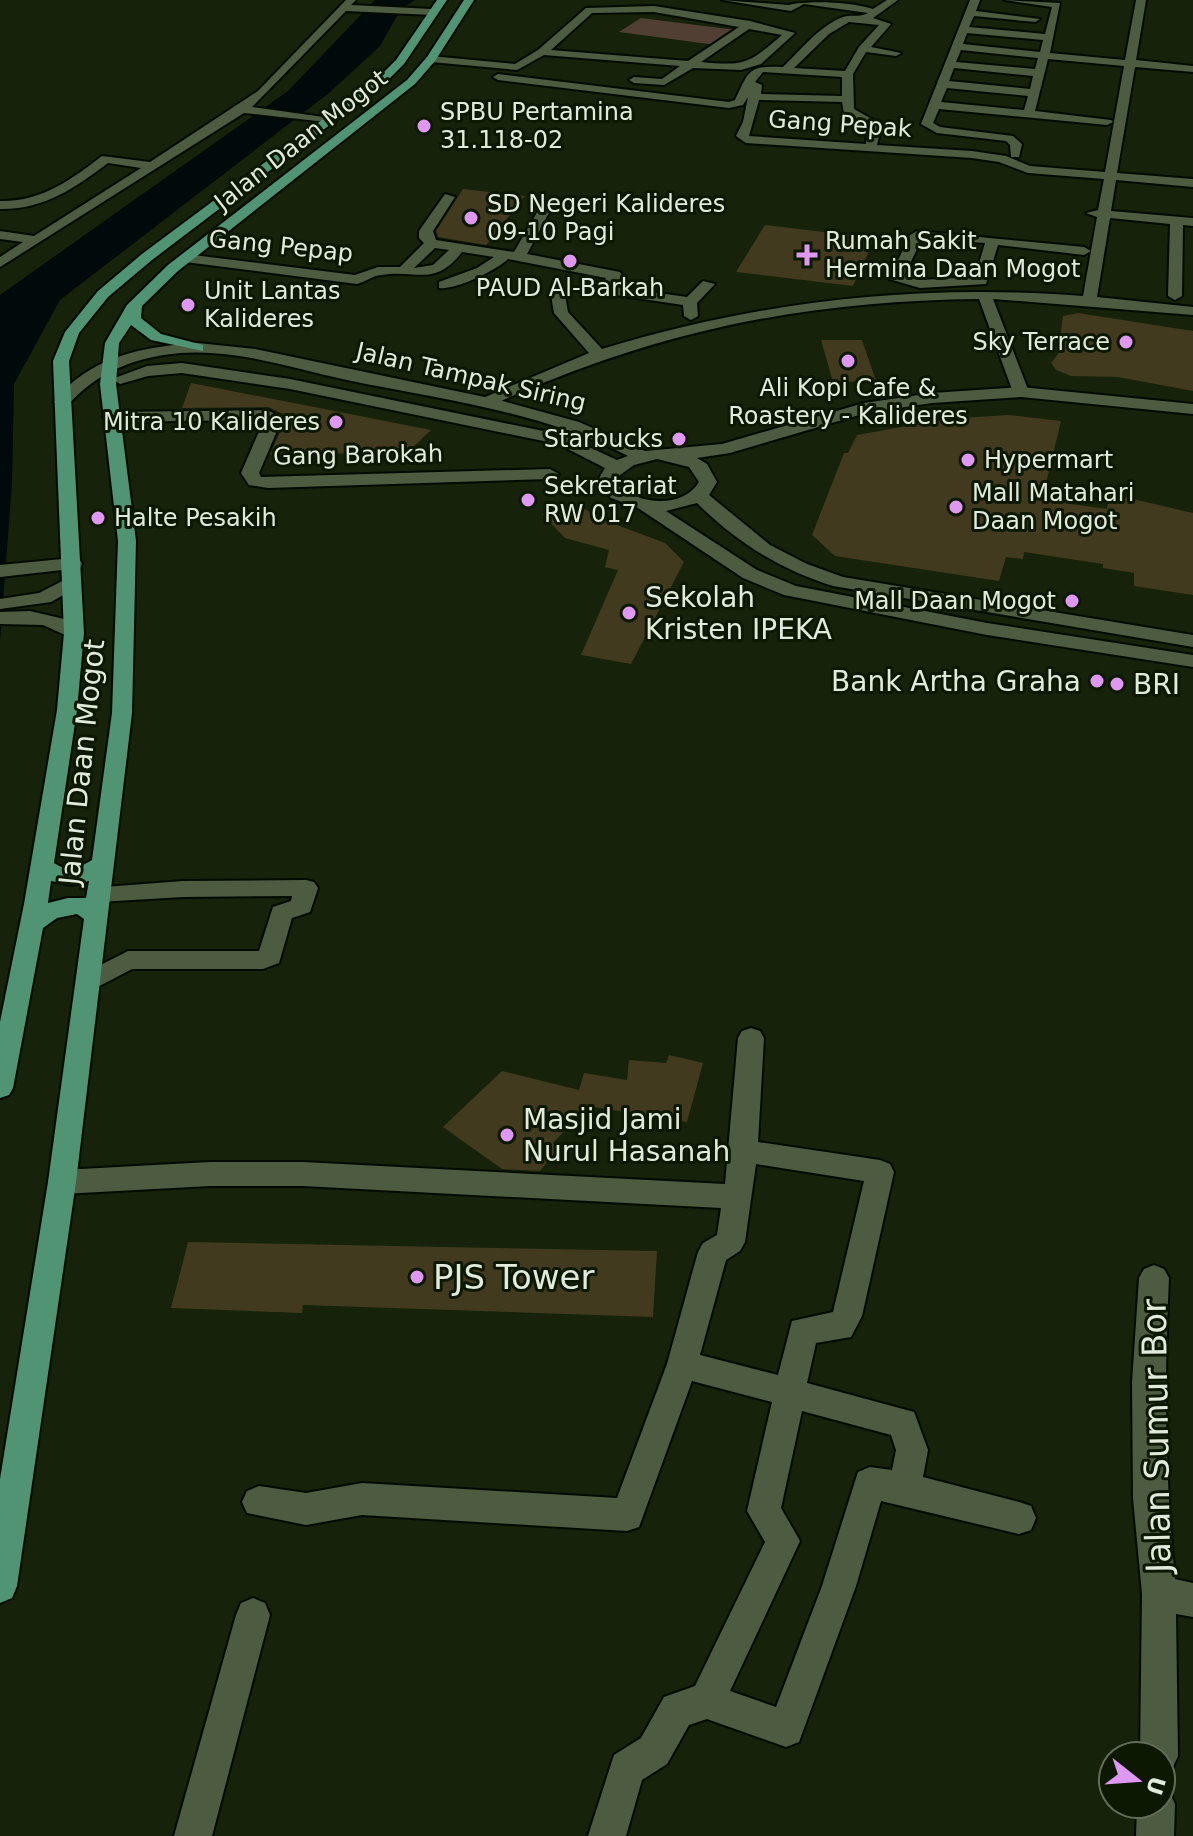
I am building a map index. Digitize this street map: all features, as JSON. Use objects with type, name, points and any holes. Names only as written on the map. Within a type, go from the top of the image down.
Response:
[{"type":"highway","name":"Jalan Daan Mogot","points":[[0,1088],[62,760],[74,633],[60,374],[65,346],[91,308],[147,257],[331,121],[390,73],[429,12],[442,0]]},
{"type":"highway","name":"Jalan Daan Mogot","points":[[0,1586],[90,982],[122,713],[127,541],[108,375],[116,332],[132,308],[185,258],[402,90],[428,64],[469,0]]},
{"type":"highway","points":[[258,176],[287,179]]},
{"type":"highway","points":[[245,184],[276,188]]},
{"type":"highway","points":[[132,308],[132,319],[138,328],[198,348]]},
{"type":"highway","points":[[42,865],[50,873],[73,877],[95,870],[103,863]]},
{"type":"highway","points":[[32,925],[39,917],[66,906],[98,905]]},
{"type":"street","points":[[727,0],[791,8],[807,1],[879,11]]},
{"type":"street","points":[[863,19],[893,0]]},
{"type":"street","points":[[975,0],[927,124],[929,127],[1009,138],[1016,144],[1015,154]]},
{"type":"street","points":[[1009,0],[1055,4],[1029,114]]},
{"type":"street","points":[[1123,31],[1130,0]]},
{"type":"street","points":[[1104,173],[1107,122],[1141,0]]},
{"type":"street","points":[[793,21],[807,1]]},
{"type":"street","points":[[3,259],[246,109],[347,5],[429,12]]},
{"type":"street","points":[[517,67],[542,52],[589,10],[654,9],[790,33],[750,66],[692,65],[542,52]]},
{"type":"street","points":[[970,13],[1053,20]]},
{"type":"street","points":[[786,70],[825,32],[847,19],[886,24],[863,49],[848,74],[848,111],[866,116],[874,127],[876,134],[870,148]]},
{"type":"street","points":[[626,79],[662,82],[750,24]]},
{"type":"street","points":[[964,30],[1049,37]]},
{"type":"street","points":[[1082,299],[1122,62],[1120,46]]},
{"type":"street","points":[[957,47],[1193,69]]},
{"type":"street","points":[[863,49],[896,53]]},
{"type":"street","points":[[428,64],[517,67],[595,76]]},
{"type":"street","points":[[428,64],[729,105],[739,103],[754,73],[766,69],[848,74]]},
{"type":"street","points":[[951,65],[1039,73]]},
{"type":"street","name":"Gang Pepak","points":[[766,69],[753,97],[749,122],[742,136],[746,139],[960,155],[1013,161],[1028,169],[1104,173]]},
{"type":"street","points":[[943,84],[1034,93]]},
{"type":"street","points":[[753,97],[847,99]]},
{"type":"street","points":[[935,105],[1107,122]]},
{"type":"street","points":[[246,109],[331,121]]},
{"type":"street","points":[[0,205],[19,207],[40,200],[71,184],[106,159],[152,166]]},
{"type":"street","points":[[1104,173],[1193,183]]},
{"type":"street","points":[[1104,173],[1193,190]]},
{"type":"street","points":[[449,197],[426,231],[426,238],[432,243],[584,267],[585,271],[615,275],[607,290],[610,291],[690,302]]},
{"type":"street","points":[[444,285],[456,278],[487,271],[510,257],[545,209]]},
{"type":"street","points":[[1098,213],[1193,222]]},
{"type":"street","points":[[1082,299],[1084,251],[1098,213]]},
{"type":"street","points":[[1177,221],[1175,295],[1193,296]]},
{"type":"street","points":[[38,223],[58,225]]},
{"type":"street","points":[[0,235],[35,240]]},
{"type":"street","points":[[992,241],[981,281],[920,284],[896,279],[917,235],[992,241],[1084,251]]},
{"type":"street","points":[[404,270],[432,243]]},
{"type":"street","name":"Gang Pepap","points":[[185,258],[357,280],[370,269],[440,268],[460,245]]},
{"type":"street","points":[[584,267],[595,252]]},
{"type":"street","points":[[702,325],[690,315],[690,302],[708,284]]},
{"type":"street","points":[[558,295],[561,313],[599,355]]},
{"type":"street","points":[[984,295],[1021,392]]},
{"type":"street","points":[[484,403],[529,381],[599,355],[702,325],[830,303],[984,295],[1082,299],[1193,311]]},
{"type":"street","name":"Jalan Tampak Siring","points":[[108,375],[138,355],[198,348],[484,403],[579,427],[608,437],[641,456]]},
{"type":"street","points":[[290,384],[285,377],[287,373],[309,367]]},
{"type":"street","name":"Jalan Tampak Siring","points":[[62,402],[75,386],[108,375],[182,368],[290,384],[563,440],[615,466]]},
{"type":"street","points":[[1193,409],[1021,392],[932,398],[864,408],[724,449],[674,456],[641,456],[615,466],[609,474],[609,483],[614,492],[643,504],[750,574],[791,591],[987,629],[1193,661]]},
{"type":"street","name":"Gang Barokah","points":[[111,417],[268,415],[274,419],[250,473],[255,481],[268,483],[550,474]]},
{"type":"street","points":[[702,468],[724,449]]},
{"type":"street","points":[[643,504],[674,504],[699,495],[708,482],[702,468],[674,456]]},
{"type":"street","points":[[699,495],[725,522],[810,574],[840,582],[1193,641]]},
{"type":"street","points":[[9,570],[73,573]]},
{"type":"street","points":[[0,618],[28,608],[73,573]]},
{"type":"street","points":[[0,604],[28,608],[74,633]]},
{"type":"street","points":[[90,982],[128,960],[248,960],[270,957],[281,913],[302,906],[306,888],[183,889],[98,905]]},
{"type":"street","points":[[259,1502],[306,1509],[362,1499],[627,1515],[682,1364],[713,1252],[730,1242],[744,1151],[751,1038]]},
{"type":"street","points":[[707,1701],[783,1541],[764,1511],[787,1393],[803,1331],[840,1327],[847,1316],[880,1172],[744,1151]]},
{"type":"street","points":[[62,1182],[210,1174],[303,1174],[739,1197]]},
{"type":"street","name":"Jalan Sumur Bor","points":[[1154,1278],[1148,1382],[1150,1498],[1176,1597],[1161,1740]]},
{"type":"street","points":[[682,1364],[903,1423],[912,1450],[905,1488]]},
{"type":"street","points":[[607,1836],[627,1768],[654,1751],[677,1710],[707,1701],[786,1729],[839,1586],[870,1483],[905,1488],[1019,1518]]},
{"type":"street","points":[[193,1836],[253,1615]]},
{"type":"shaded area","points":[[375,0],[415,0],[401,9],[380,46],[329,93],[60,300],[14,384],[12,483],[0,642],[0,295],[288,91]]},
{"type":"shaded area","points":[[641,18],[736,30],[716,45],[619,32]]},
{"type":"building","name":"SD Negeri Kalideres 09-10 Pagi","points":[[463,189],[525,196],[486,245],[438,237],[436,231]]},
{"type":"building","name":"Rumah Sakit Hermina Daan Mogot","points":[[765,225],[875,238],[853,286],[736,272]]},
{"type":"building","name":"Sky Terrace","points":[[1078,313],[1193,331],[1193,391],[1118,377],[1071,376],[1056,370],[1051,363],[1058,354],[1063,316]]},
{"type":"building","name":"Ali Kopi Cafe & Roastery - Kalideres","points":[[821,340],[862,340],[876,381],[833,382]]},
{"type":"building","name":"Mitra 10 Kalideres","points":[[191,383],[431,430],[408,452],[270,455],[285,420],[283,414],[268,407],[182,408]]},
{"type":"building","name":"Mall Matahari Daan Mogot","points":[[1009,415],[1061,421],[1042,500],[1107,509],[1108,502],[1123,504],[1124,497],[1193,513],[1193,595],[1134,586],[1134,573],[1103,568],[1103,564],[1024,552],[1023,559],[1006,557],[999,581],[835,556],[812,535],[844,453],[848,453],[857,435],[946,419]]},
{"type":"building","name":"Sekolah Kristen IPEKA","points":[[580,506],[601,519],[665,543],[684,562],[631,664],[581,655],[618,570],[605,567],[609,550],[565,538],[542,514]]},
{"type":"building","points":[[669,1055],[703,1063],[687,1122],[588,1106],[553,1143],[558,1149],[540,1171],[502,1169],[443,1127],[502,1071],[579,1090],[584,1073],[627,1080],[629,1060],[666,1063]]},
{"type":"building","name":"PJS Tower","points":[[188,1242],[657,1251],[653,1317],[303,1305],[302,1313],[171,1308]]},
{"type":"place","name":"SPBU Pertamina 31.118-02","points":[[424,126]]},
{"type":"place","name":"SD Negeri Kalideres 09-10 Pagi","points":[[471,218]]},
{"type":"place","name":"Rumah Sakit Hermina Daan Mogot","points":[[807,255]]},
{"type":"place","name":"PAUD Al-Barkah","points":[[570,261]]},
{"type":"place","name":"Unit Lantas Kalideres","points":[[188,305]]},
{"type":"place","name":"Sky Terrace","points":[[1126,342]]},
{"type":"place","name":"Ali Kopi Cafe & Roastery - Kalideres","points":[[848,361]]},
{"type":"place","name":"Mitra 10 Kalideres","points":[[336,422]]},
{"type":"place","name":"Starbucks","points":[[679,439]]},
{"type":"place","name":"Hypermart","points":[[968,460]]},
{"type":"place","name":"Sekretariat RW 017","points":[[528,500]]},
{"type":"place","name":"Mall Matahari Daan Mogot","points":[[956,507]]},
{"type":"place","name":"Halte Pesakih","points":[[98,518]]},
{"type":"place","name":"Mall Daan Mogot","points":[[1072,601]]},
{"type":"place","name":"Sekolah Kristen IPEKA","points":[[629,613]]},
{"type":"place","name":"Bank Artha Graha","points":[[1097,681]]},
{"type":"place","name":"BRI","points":[[1117,684]]},
{"type":"place","name":"Masjid Jami Nurul Hasanah","points":[[507,1135]]},
{"type":"place","name":"PJS Tower","points":[[417,1277]]}]
